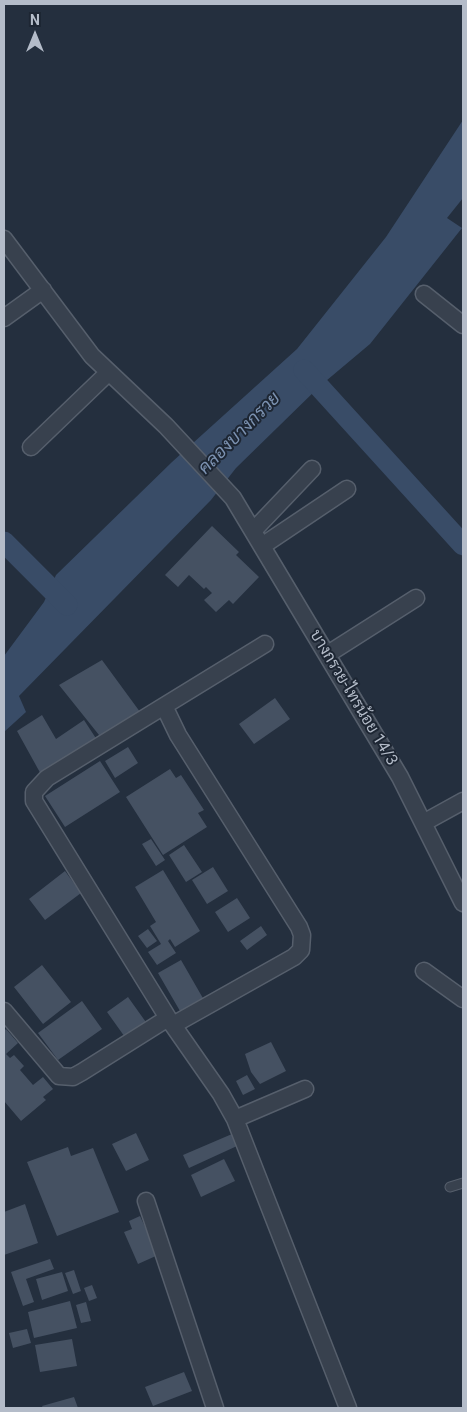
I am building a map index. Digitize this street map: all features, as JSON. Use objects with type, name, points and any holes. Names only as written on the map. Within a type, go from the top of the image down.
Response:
[{"type":"street","name":"บางกรวย-ไทรน้อย 14/3","points":[[4,239],[92,356],[166,426],[233,498],[328,654],[424,822],[463,903]]},
{"type":"street","points":[[4,318],[44,290]]},
{"type":"street","points":[[424,294],[463,325]]},
{"type":"street","points":[[31,447],[108,373]]},
{"type":"street","points":[[253,531],[312,469]]},
{"type":"street","points":[[262,546],[347,489]]},
{"type":"street","points":[[328,654],[416,598]]},
{"type":"street","points":[[265,644],[47,778],[34,792],[34,801],[170,1022],[216,1087],[235,1120],[348,1408]]},
{"type":"street","points":[[4,1011],[58,1076],[65,1078],[82,1072],[170,1022],[294,957],[301,950],[303,943],[299,927],[178,735],[164,706]]},
{"type":"street","points":[[424,822],[463,801]]},
{"type":"street","points":[[424,970],[463,999]]},
{"type":"street","points":[[235,1120],[305,1089]]},
{"type":"street","points":[[146,1201],[214,1408]]},
{"type":"lane","points":[[450,1188],[463,1183]]},
{"type":"water","name":"คลองบางกรวย","points":[[463,120],[463,198],[447,218],[462,228],[370,344],[320,386],[236,468],[211,500],[19,696],[26,712],[4,732],[4,656],[44,602],[56,575],[172,462],[297,349],[386,237]]},
{"type":"building","points":[[212,526],[239,552],[236,555],[259,577],[233,604],[229,600],[216,612],[204,600],[212,593],[206,587],[204,589],[189,575],[178,587],[165,575]]},
{"type":"building","points":[[102,660],[143,716],[103,740],[59,685]]},
{"type":"building","points":[[275,698],[290,719],[254,744],[239,724]]},
{"type":"building","points":[[42,715],[56,739],[84,720],[99,743],[43,778],[17,731]]},
{"type":"building","points":[[128,747],[138,763],[115,778],[105,761]]},
{"type":"building","points":[[100,761],[120,792],[65,827],[45,796]]},
{"type":"building","points":[[170,769],[176,778],[181,775],[204,810],[198,813],[207,827],[163,855],[126,797]]},
{"type":"building","points":[[151,839],[165,860],[156,866],[142,844]]},
{"type":"building","points":[[184,845],[202,872],[186,882],[169,855]]},
{"type":"building","points":[[213,867],[228,891],[207,904],[192,880]]},
{"type":"building","points":[[163,870],[200,931],[175,947],[170,939],[168,941],[176,953],[157,965],[148,952],[161,944],[150,926],[156,922],[135,887]]},
{"type":"building","points":[[65,871],[81,893],[45,920],[29,899]]},
{"type":"building","points":[[237,898],[250,918],[228,932],[215,912]]},
{"type":"building","points":[[261,926],[267,935],[247,950],[240,941]]},
{"type":"building","points":[[148,929],[157,941],[147,948],[138,936]]},
{"type":"building","points":[[181,960],[204,1000],[180,1011],[158,973]]},
{"type":"building","points":[[42,965],[71,1002],[43,1024],[14,987]]},
{"type":"building","points":[[128,997],[148,1025],[127,1040],[107,1012]]},
{"type":"building","points":[[82,1001],[102,1029],[58,1060],[38,1033]]},
{"type":"building","points":[[6,1029],[18,1043],[6,1054],[10,1058],[14,1055],[24,1066],[20,1070],[33,1085],[43,1077],[53,1089],[43,1097],[46,1100],[21,1121],[4,1101],[4,1031]]},
{"type":"building","points":[[271,1042],[286,1071],[260,1084],[251,1072],[245,1054]]},
{"type":"building","points":[[247,1075],[255,1089],[243,1095],[236,1081]]},
{"type":"building","points":[[136,1133],[149,1160],[126,1171],[112,1144]]},
{"type":"building","points":[[232,1134],[237,1146],[189,1168],[183,1155]]},
{"type":"building","points":[[68,1147],[71,1156],[93,1148],[119,1212],[57,1236],[27,1162]]},
{"type":"building","points":[[224,1159],[235,1181],[201,1197],[191,1175]]},
{"type":"building","points":[[25,1204],[38,1243],[4,1255],[4,1212]]},
{"type":"building","points":[[140,1216],[158,1255],[138,1264],[124,1232],[132,1229],[129,1221]]},
{"type":"building","points":[[50,1259],[54,1269],[26,1279],[34,1302],[23,1306],[11,1272]]},
{"type":"building","points":[[74,1270],[81,1291],[73,1294],[65,1273]]},
{"type":"building","points":[[62,1272],[68,1291],[42,1300],[36,1279]]},
{"type":"building","points":[[92,1285],[97,1298],[89,1301],[84,1288]]},
{"type":"building","points":[[70,1301],[77,1328],[34,1338],[28,1312]]},
{"type":"building","points":[[86,1302],[91,1321],[81,1323],[76,1305]]},
{"type":"building","points":[[27,1329],[31,1343],[13,1348],[9,1333]]},
{"type":"building","points":[[72,1339],[77,1366],[40,1372],[35,1345]]},
{"type":"building","points":[[184,1372],[192,1391],[153,1406],[145,1387]]},
{"type":"building","points":[[74,1397],[78,1408],[43,1408],[42,1406]]},
{"type":"waterway","points":[[304,370],[463,545]]},
{"type":"waterway","points":[[4,542],[67,605]]}]
